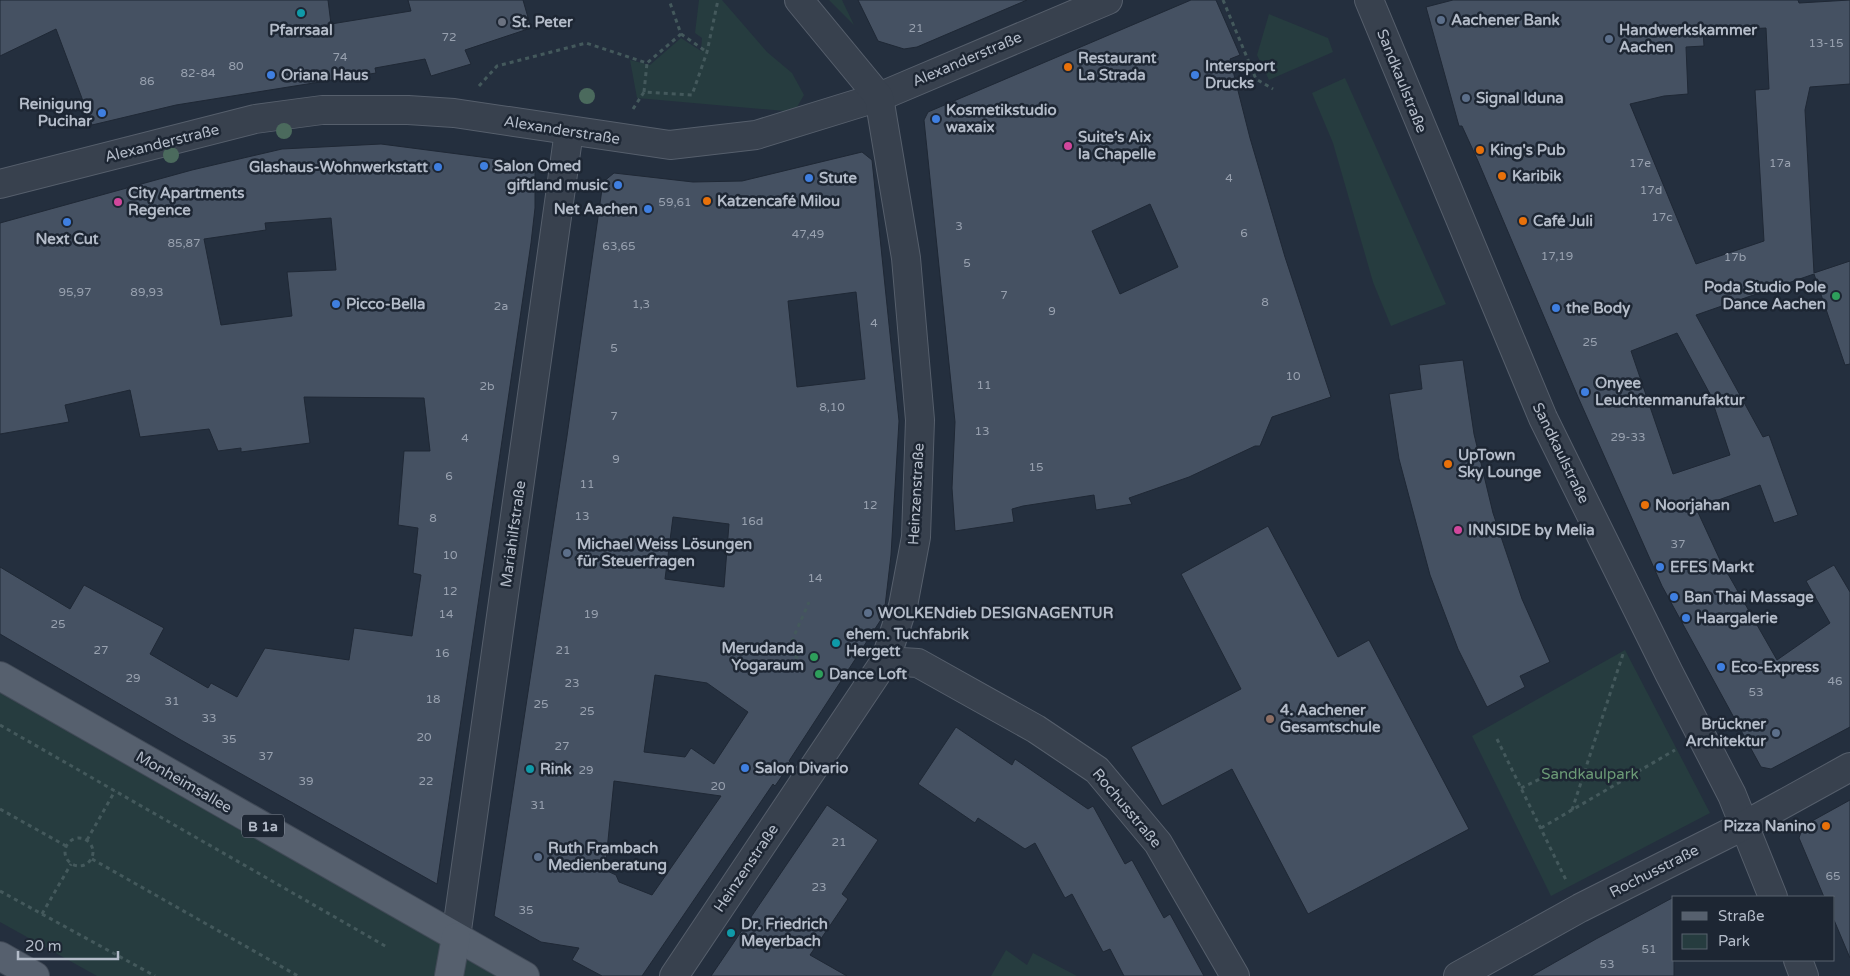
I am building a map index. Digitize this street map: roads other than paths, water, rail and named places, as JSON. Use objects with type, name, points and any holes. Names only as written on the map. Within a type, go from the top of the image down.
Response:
[{"type":"main road","name":"Monheimsallee","points":[[0,676],[526,976]]},
{"type":"main road","points":[[449,976],[456,936]]},
{"type":"main road","points":[[0,956],[35,976]]},
{"type":"street","points":[[799,0],[879,97]]},
{"type":"street","name":"Alexanderstraße","points":[[0,184],[255,119],[322,110],[408,110],[454,113],[670,145],[756,135],[879,97],[1108,0]]},
{"type":"street","name":"Sandkaulstraße","points":[[1369,0],[1542,418],[1745,825],[1773,896]]},
{"type":"street","name":"Heinzenstraße","points":[[674,976],[884,661],[903,606],[916,537],[920,420],[906,258],[879,97]]},
{"type":"street","name":"Mariahilfstraße","points":[[456,936],[569,131]]},
{"type":"street","name":"Rochusstraße","points":[[884,661],[918,663],[1036,729],[1097,770],[1158,843],[1235,976]]},
{"type":"street","name":"Rochusstraße","points":[[1458,976],[1580,908],[1745,825],[1850,767]]},
{"type":"street","points":[[1798,961],[1804,976]]},
{"type":"place","name":"Pfarrsaal","points":[[301,13]]},
{"type":"place","name":"Aachener Bank","points":[[1441,20]]},
{"type":"place","name":"St. Peter","points":[[502,22]]},
{"type":"place","name":"Handwerkskammer Aachen","points":[[1609,39]]},
{"type":"place","name":"Restaurant La Strada","points":[[1068,67]]},
{"type":"place","name":"Oriana Haus","points":[[271,75]]},
{"type":"place","name":"Intersport Drucks","points":[[1195,75]]},
{"type":"place","name":"Signal Iduna","points":[[1466,98]]},
{"type":"place","name":"Reinigung Pucihar","points":[[102,113]]},
{"type":"place","name":"Kosmetikstudio waxaix","points":[[936,119]]},
{"type":"place","name":"Suite’s Aix la Chapelle","points":[[1068,146]]},
{"type":"place","name":"King's Pub","points":[[1480,150]]},
{"type":"place","name":"Salon Omed","points":[[484,166]]},
{"type":"place","name":"Glashaus-Wohnwerkstatt","points":[[438,167]]},
{"type":"place","name":"Karibik","points":[[1502,176]]},
{"type":"place","name":"Stute","points":[[809,178]]},
{"type":"place","name":"giftland music","points":[[618,185]]},
{"type":"place","name":"Katzencafé Milou","points":[[707,201]]},
{"type":"place","name":"City Apartments Regence","points":[[118,202]]},
{"type":"place","name":"Net Aachen","points":[[648,209]]},
{"type":"place","name":"Café Juli","points":[[1523,221]]},
{"type":"place","name":"Next Cut","points":[[67,222]]},
{"type":"place","name":"Poda Studio Pole Dance Aachen","points":[[1836,296]]},
{"type":"place","name":"Picco-Bella","points":[[336,304]]},
{"type":"place","name":"the Body","points":[[1556,308]]},
{"type":"place","name":"Onyee Leuchtenmanufaktur","points":[[1585,392]]},
{"type":"place","name":"UpTown Sky Lounge","points":[[1448,464]]},
{"type":"place","name":"Noorjahan","points":[[1645,505]]},
{"type":"place","name":"INNSIDE by Melia","points":[[1458,530]]},
{"type":"place","name":"Michael Weiss Lösungen für Steuerfragen","points":[[567,553]]},
{"type":"place","name":"EFES Markt","points":[[1660,567]]},
{"type":"place","name":"Ban Thai Massage","points":[[1674,597]]},
{"type":"place","name":"WOLKENdieb DESIGNAGENTUR","points":[[868,613]]},
{"type":"place","name":"Haargalerie","points":[[1686,618]]},
{"type":"place","name":"ehem. Tuchfabrik Hergett","points":[[836,643]]},
{"type":"place","name":"Merudanda Yogaraum","points":[[814,657]]},
{"type":"place","name":"Eco-Express","points":[[1721,667]]},
{"type":"place","name":"Dance Loft","points":[[819,674]]},
{"type":"place","name":"4. Aachener Gesamtschule","points":[[1270,719]]},
{"type":"place","name":"Brückner Architektur","points":[[1776,733]]},
{"type":"place","name":"Salon Divario","points":[[745,768]]},
{"type":"place","name":"Rink","points":[[530,769]]},
{"type":"place","name":"Pizza Nanino","points":[[1826,826]]},
{"type":"place","name":"Ruth Frambach Medienberatung","points":[[538,857]]},
{"type":"place","name":"Dr. Friedrich Meyerbach","points":[[731,933]]},
{"type":"park label","name":"Sandkaulpark","points":[[1590,774]]}]
